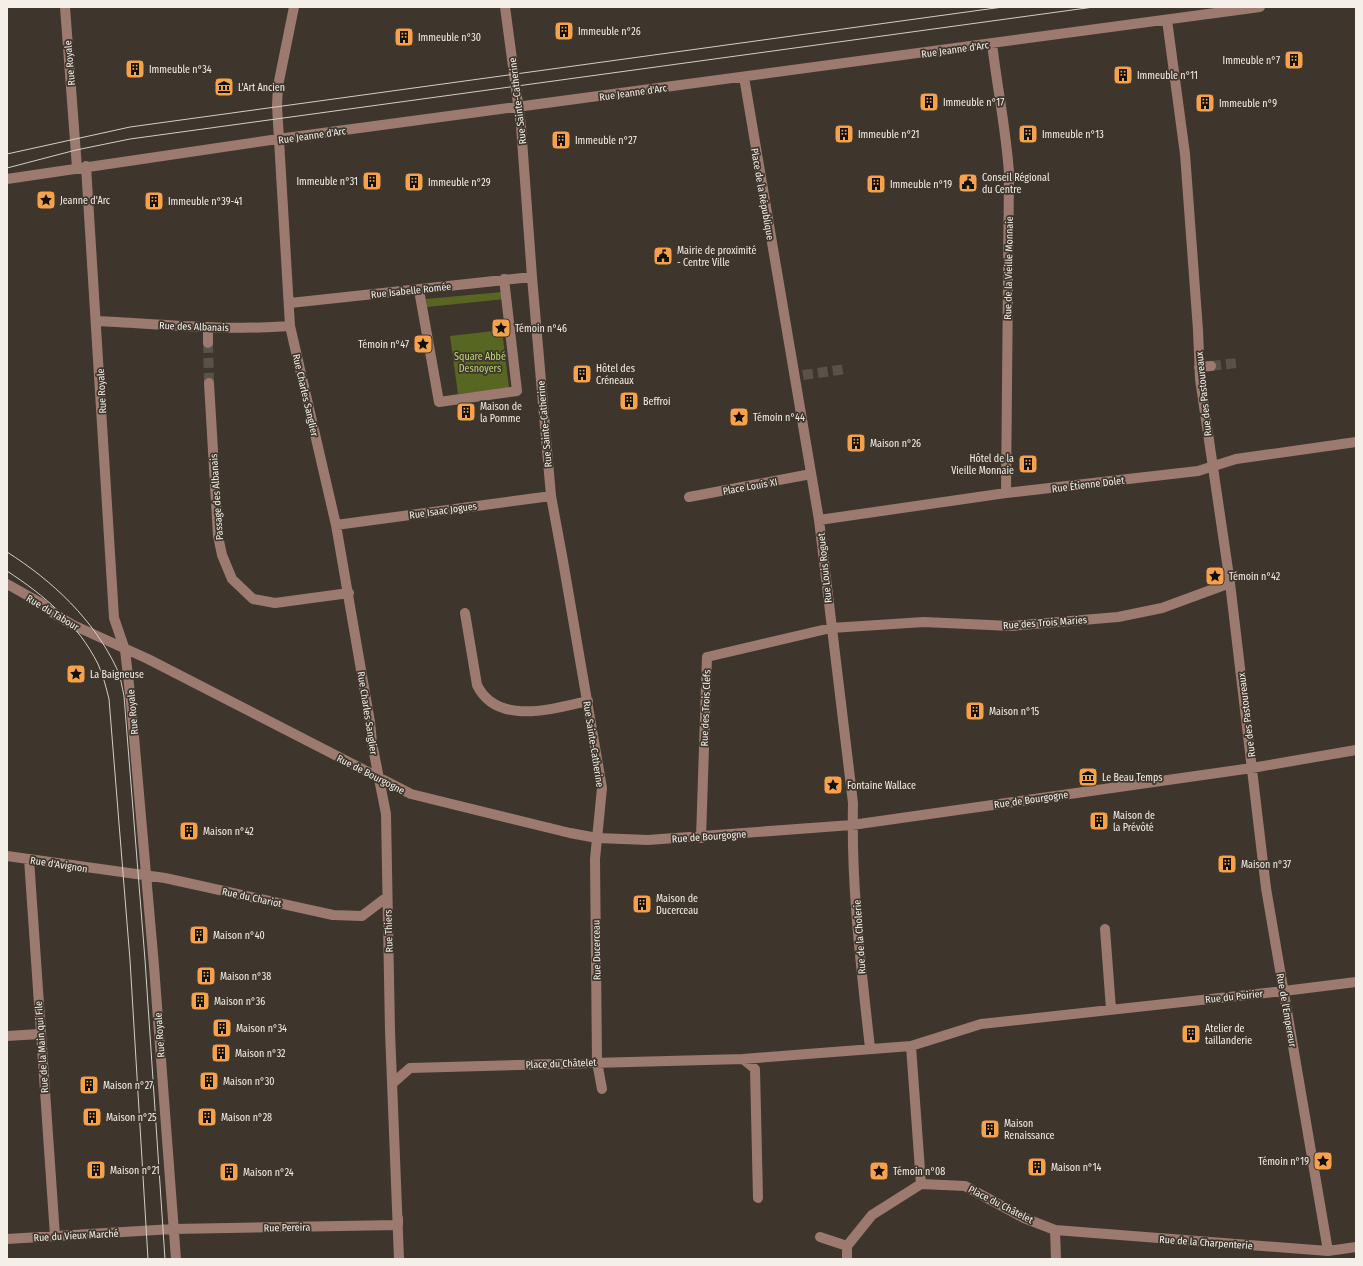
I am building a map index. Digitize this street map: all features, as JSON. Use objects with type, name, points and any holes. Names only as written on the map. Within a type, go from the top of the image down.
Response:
[{"type":"street","name":"Rue Royale","points":[[65,7],[86,166],[97,321],[114,618],[125,650],[147,876],[176,1259]]},
{"type":"street","name":"Rue Charles Sanglier","points":[[294,7],[277,93],[278,139],[290,303],[290,326],[336,525],[349,593],[370,722],[372,743],[380,780]]},
{"type":"street","name":"Rue Sainte-Catherine","points":[[505,7],[519,107],[551,496],[602,788],[597,838]]},
{"type":"street","name":"Rue Jeanne d'Arc","points":[[7,179],[86,166],[278,139],[1260,7]]},
{"type":"street","name":"Rue des Pastoureaux","points":[[1167,20],[1185,154],[1198,330],[1199,367],[1211,467],[1230,583],[1252,768]]},
{"type":"street","name":"Rue de la Vieille Monnaie","points":[[992,43],[1007,140],[1009,173],[1006,493]]},
{"type":"street","name":"Place de la République","points":[[744,77],[784,312]]},
{"type":"street","name":"Rue Isabelle Romée","points":[[290,303],[532,277]]},
{"type":"street","points":[[419,290],[439,402],[517,391],[504,280]]},
{"type":"street","name":"Rue Louis Roguet","points":[[784,312],[799,376],[811,474],[819,520],[853,803],[852,825]]},
{"type":"street","name":"Rue des Albanais","points":[[97,321],[208,327],[266,328],[290,326]]},
{"type":"street","points":[[208,327],[208,342]]},
{"type":"street","points":[[1199,367],[1211,366]]},
{"type":"street","name":"Passage des Albanais","points":[[208,383],[218,536],[222,555],[232,579],[253,599],[275,603],[349,593]]},
{"type":"street","name":"Rue Étienne Dolet","points":[[819,520],[1006,493],[1198,471],[1236,459],[1356,442]]},
{"type":"street","name":"Place Louis XI","points":[[689,497],[811,474]]},
{"type":"street","name":"Rue Isaac Jogues","points":[[336,525],[551,496]]},
{"type":"street","name":"Rue des Trois Maries","points":[[831,628],[924,622],[1011,626],[1118,617],[1162,608],[1230,583]]},
{"type":"street","name":"Rue du Tabour","points":[[7,584],[41,603],[53,614],[100,637]]},
{"type":"street","points":[[465,613],[477,685],[481,694],[490,702],[499,708],[534,712],[588,702]]},
{"type":"street","name":"Rue des Trois Clefs","points":[[701,838],[707,657],[831,628]]},
{"type":"street","name":"Rue de Bourgogne","points":[[100,637],[125,650],[175,672],[380,780],[411,794],[570,833],[597,838],[648,840],[701,838],[852,825],[1252,768],[1356,750]]},
{"type":"street","name":"Rue de l'Empereur","points":[[1252,768],[1266,888],[1328,1251]]},
{"type":"street","name":"Rue Thiers","points":[[380,780],[386,814],[393,1083]]},
{"type":"street","name":"Rue de la Cholerie","points":[[852,825],[859,947],[870,1048]]},
{"type":"street","name":"Rue Ducerceau","points":[[597,838],[595,859],[597,1062],[602,1089]]},
{"type":"street","name":"Rue d'Avignon","points":[[7,856],[111,871]]},
{"type":"street","name":"Rue de la Main qui File","points":[[29,859],[40,1034],[56,1236]]},
{"type":"street","name":"Rue du Chariot","points":[[111,871],[147,876],[333,915],[362,916],[387,897]]},
{"type":"street","points":[[1105,929],[1112,1009]]},
{"type":"street","name":"Rue du Poirier","points":[[981,1024],[1356,982]]},
{"type":"street","name":"Place du Châtelet","points":[[393,1083],[410,1068],[743,1059],[911,1046],[981,1024]]},
{"type":"street","points":[[7,1036],[40,1034]]},
{"type":"street","points":[[847,1259],[847,1246],[872,1215],[921,1184],[911,1046]]},
{"type":"street","points":[[743,1059],[756,1069],[758,1198]]},
{"type":"street","points":[[393,1083],[399,1259]]},
{"type":"street","name":"Place du Châtelet","points":[[921,1184],[965,1186],[1024,1218],[1055,1230]]},
{"type":"street","name":"Rue Pereira","points":[[146,1231],[173,1229],[398,1225]]},
{"type":"street","points":[[1055,1230],[1056,1259]]},
{"type":"street","name":"Rue de la Charpenterie","points":[[1055,1230],[1328,1251],[1356,1247]]},
{"type":"street","name":"Rue du Vieux Marché","points":[[7,1239],[146,1231]]},
{"type":"street","points":[[820,1237],[847,1246]]},
{"type":"green space","points":[[502,292],[505,299],[427,307],[426,299]]},
{"type":"green space","name":"Square Abbé Desnoyers","points":[[502,330],[509,388],[458,394],[450,336]]},
{"type":"tunnel","points":[[208,343],[209,383]]},
{"type":"tunnel","points":[[1211,366],[1237,363]]},
{"type":"tunnel","points":[[803,375],[846,369]]},
{"type":"tram line","points":[[7,154],[130,127],[1003,7]]},
{"type":"tram line","points":[[7,168],[76,150],[130,139],[1094,7]]},
{"type":"tram line","points":[[7,552],[24,563],[71,603],[97,634],[108,651],[121,682],[124,696],[145,960],[165,1259]]},
{"type":"tram line","points":[[7,571],[47,600],[81,636],[98,664],[109,699],[130,960],[148,1259]]},
{"type":"place","name":"Immeuble n°26","points":[[564,31]]},
{"type":"place","name":"Immeuble n°30","points":[[404,37]]},
{"type":"place","name":"Immeuble n°7","points":[[1294,60]]},
{"type":"place","name":"Immeuble n°34","points":[[135,69]]},
{"type":"place","name":"Immeuble n°11","points":[[1123,75]]},
{"type":"place","name":"L'Art Ancien","points":[[224,87]]},
{"type":"place","name":"Immeuble n°17","points":[[929,102]]},
{"type":"place","name":"Immeuble n°9","points":[[1205,103]]},
{"type":"place","name":"Immeuble n°21","points":[[844,134]]},
{"type":"place","name":"Immeuble n°13","points":[[1028,134]]},
{"type":"place","name":"Immeuble n°27","points":[[561,140]]},
{"type":"place","name":"Immeuble n°31","points":[[372,181]]},
{"type":"place","name":"Immeuble n°29","points":[[414,182]]},
{"type":"place","name":"Conseil Régional du Centre","points":[[968,183]]},
{"type":"place","name":"Immeuble n°19","points":[[876,184]]},
{"type":"place","name":"Jeanne d'Arc","points":[[46,200]]},
{"type":"place","name":"Immeuble n°39-41","points":[[154,201]]},
{"type":"place","name":"Mairie de proximité - Centre Ville","points":[[663,256]]},
{"type":"place","name":"Témoin n°46","points":[[501,328]]},
{"type":"place","name":"Témoin n°47","points":[[423,344]]},
{"type":"place","name":"Hôtel des Créneaux","points":[[582,374]]},
{"type":"place","name":"Beffroi","points":[[629,401]]},
{"type":"place","name":"Maison de la Pomme","points":[[466,412]]},
{"type":"place","name":"Témoin n°44","points":[[739,417]]},
{"type":"place","name":"Maison n°26","points":[[856,443]]},
{"type":"place","name":"Hôtel de la Vieille Monnaie","points":[[1028,464]]},
{"type":"place","name":"Témoin n°42","points":[[1215,576]]},
{"type":"place","name":"La Baigneuse","points":[[76,674]]},
{"type":"place","name":"Maison n°15","points":[[975,711]]},
{"type":"place","name":"Le Beau Temps","points":[[1088,777]]},
{"type":"place","name":"Fontaine Wallace","points":[[833,785]]},
{"type":"place","name":"Maison de la Prévôté","points":[[1099,821]]},
{"type":"place","name":"Maison n°42","points":[[189,831]]},
{"type":"place","name":"Maison n°37","points":[[1227,864]]},
{"type":"place","name":"Maison de Ducerceau","points":[[642,904]]},
{"type":"place","name":"Maison n°40","points":[[199,935]]},
{"type":"place","name":"Maison n°38","points":[[206,976]]},
{"type":"place","name":"Maison n°36","points":[[200,1001]]},
{"type":"place","name":"Maison n°34","points":[[222,1028]]},
{"type":"place","name":"Atelier de taillanderie","points":[[1191,1034]]},
{"type":"place","name":"Maison n°32","points":[[221,1053]]},
{"type":"place","name":"Maison n°30","points":[[209,1081]]},
{"type":"place","name":"Maison n°27","points":[[89,1085]]},
{"type":"place","name":"Maison n°25","points":[[92,1117]]},
{"type":"place","name":"Maison n°28","points":[[207,1117]]},
{"type":"place","name":"Maison Renaissance","points":[[990,1129]]},
{"type":"place","name":"Témoin n°19","points":[[1323,1161]]},
{"type":"place","name":"Maison n°14","points":[[1037,1167]]},
{"type":"place","name":"Maison n°21","points":[[96,1170]]},
{"type":"place","name":"Témoin n°08","points":[[879,1171]]},
{"type":"place","name":"Maison n°24","points":[[229,1172]]}]
